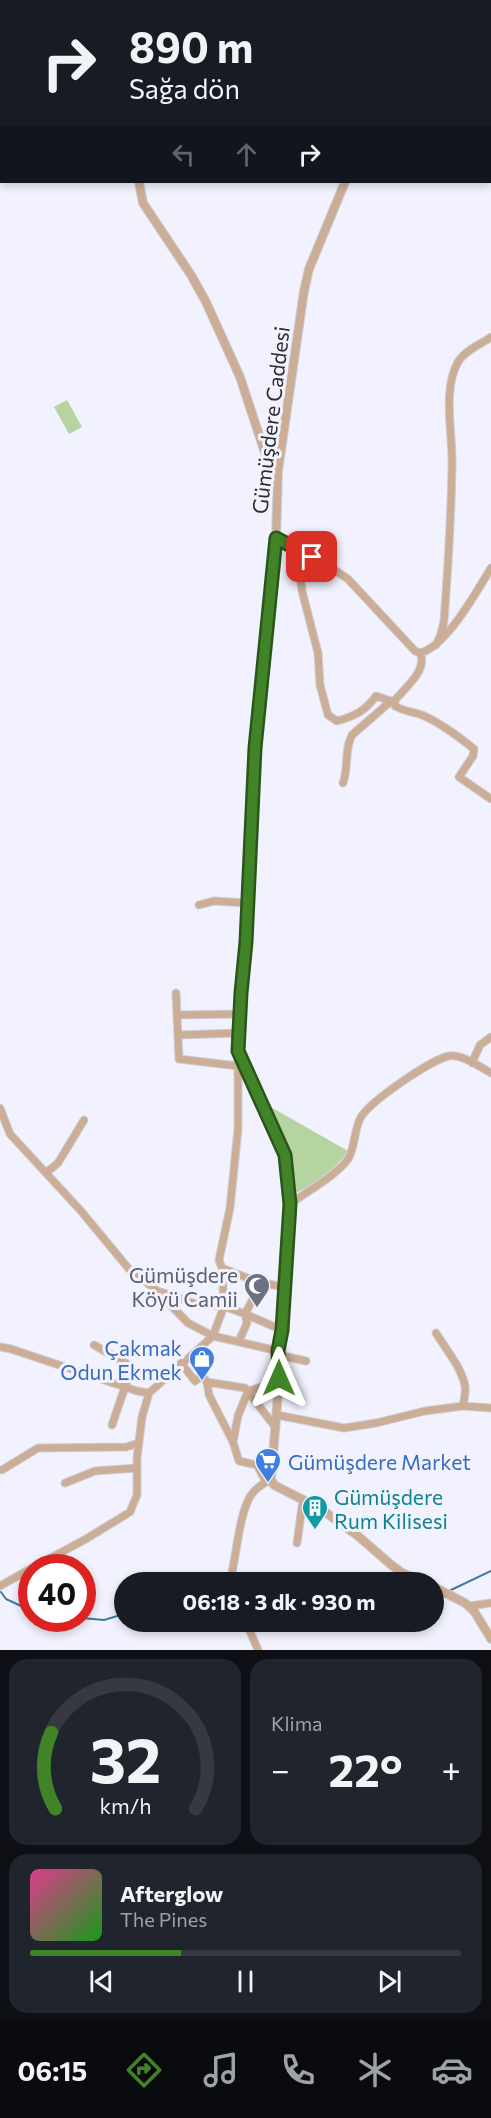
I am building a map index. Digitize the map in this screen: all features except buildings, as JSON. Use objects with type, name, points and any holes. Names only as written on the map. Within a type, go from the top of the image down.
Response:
[{"type":"street","points":[[139,183],[143,203],[191,275],[211,313],[240,377],[265,453],[278,471]]},
{"type":"street","name":"Gümüşdere Caddesi","points":[[268,1481],[276,1428],[278,1353],[282,1330],[290,1204],[285,1155],[238,1051],[238,1033],[246,942],[255,748],[276,538],[278,471],[309,269],[345,183]]},
{"type":"street","points":[[436,645],[444,621],[451,530],[453,463],[450,397],[457,363],[462,357],[491,338]]},
{"type":"street","points":[[276,538],[348,579],[420,654],[423,660],[421,668],[393,701],[352,735],[348,742],[346,774],[343,783]]},
{"type":"street","points":[[297,549],[302,591],[318,653],[320,685],[328,716],[337,721],[350,717],[362,712],[376,696],[393,701],[400,709],[431,719],[441,727],[453,731],[474,749],[473,756],[459,777],[491,799]]},
{"type":"street","points":[[420,654],[436,645],[465,611],[491,568]]},
{"type":"street","points":[[199,905],[214,901],[247,903]]},
{"type":"street","points":[[176,993],[179,1059],[238,1066]]},
{"type":"street","points":[[177,1015],[240,1014]]},
{"type":"street","points":[[178,1035],[238,1033]]},
{"type":"street","points":[[472,1063],[480,1045],[491,1036]]},
{"type":"street","points":[[58,1554],[130,1512],[137,1495],[142,1417],[149,1393],[213,1336],[224,1306],[222,1268],[219,1260],[228,1217],[238,1129],[238,1051]]},
{"type":"street","points":[[290,1204],[337,1171],[349,1158],[360,1118],[385,1093],[442,1058],[451,1056],[491,1073]]},
{"type":"street","points":[[0,1108],[10,1134],[47,1172],[129,1269],[155,1289],[188,1323],[213,1336],[239,1341],[306,1361]]},
{"type":"street","points":[[47,1172],[58,1163],[84,1120]]},
{"type":"street","points":[[222,1268],[258,1282],[284,1287]]},
{"type":"street","points":[[239,1341],[247,1323],[245,1314],[255,1295],[258,1282]]},
{"type":"street","points":[[155,1289],[177,1299],[199,1305],[224,1306],[282,1330]]},
{"type":"street","points":[[436,1333],[464,1381],[464,1406]]},
{"type":"street","points":[[94,1345],[126,1363],[130,1372],[112,1425]]},
{"type":"street","points":[[0,1347],[149,1393]]},
{"type":"street","points":[[181,1363],[195,1381],[202,1376],[207,1382],[208,1395],[233,1442],[239,1461],[257,1466],[268,1481],[338,1521],[402,1572]]},
{"type":"street","points":[[207,1382],[240,1386],[248,1391],[276,1428]]},
{"type":"street","points":[[248,1391],[279,1382]]},
{"type":"street","points":[[233,1442],[238,1416],[248,1391]]},
{"type":"street","points":[[277,1415],[344,1428],[425,1411],[464,1406],[491,1408]]},
{"type":"street","points":[[2,1470],[38,1448],[126,1447],[139,1443]]},
{"type":"street","points":[[65,1483],[95,1471],[137,1468]]},
{"type":"street","points":[[232,1572],[245,1508],[258,1486],[268,1481]]},
{"type":"street","points":[[297,1543],[303,1499]]},
{"type":"street","points":[[0,1586],[18,1576]]},
{"type":"street","points":[[444,1592],[469,1606],[491,1639]]},
{"type":"street","points":[[469,1606],[491,1603]]},
{"type":"street","points":[[250,1632],[258,1650]]},
{"type":"green space","points":[[67,400],[82,427],[69,434],[54,407]]},
{"type":"green space","points":[[269,1106],[348,1151],[325,1175],[296,1193],[290,1153]]},
{"type":"waterway","points":[[451,1590],[491,1571]]},
{"type":"waterway","points":[[1,1592],[6,1599],[18,1605]]},
{"type":"waterway","points":[[96,1619],[114,1617]]},
{"type":"place","name":"Gümüşdere Köyü Camii","points":[[257,1309]]},
{"type":"place","name":"Çakmak Odun Ekmek","points":[[202,1382]]},
{"type":"place","name":"Gümüşdere Market","points":[[268,1484]]},
{"type":"place","name":"Gümüşdere Rum Kilisesi","points":[[315,1531]]},
{"type":"route","points":[[279,1378],[278,1351],[282,1330],[290,1204],[285,1155],[238,1051],[238,1033],[246,942],[255,748],[276,538],[312,557]]}]
